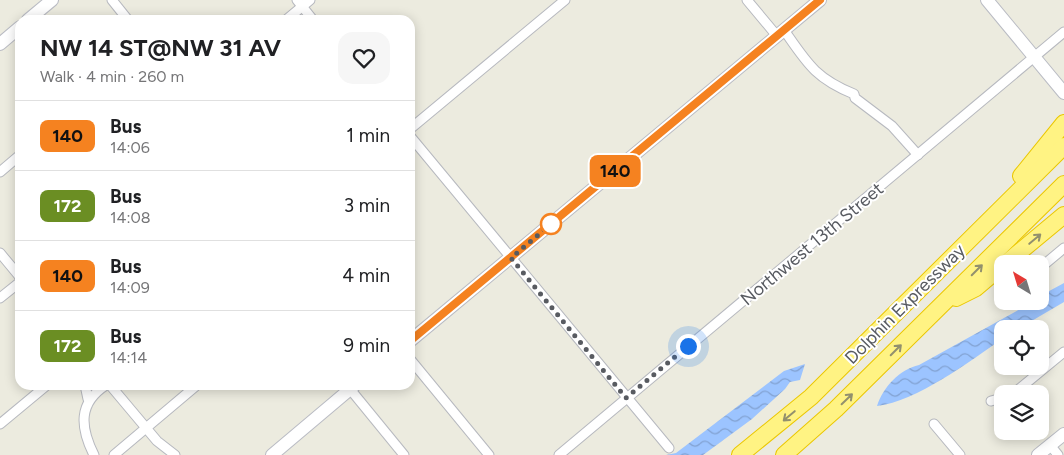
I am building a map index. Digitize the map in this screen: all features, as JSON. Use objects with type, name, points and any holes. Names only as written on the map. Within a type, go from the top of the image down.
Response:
[{"type":"highway","points":[[975,234],[1062,126]]},
{"type":"highway","name":"Dolphin Expressway","points":[[740,455],[811,396],[1064,146]]},
{"type":"highway","name":"Dolphin Expressway","points":[[784,455],[836,409],[1064,184]]},
{"type":"highway","points":[[1016,255],[1064,215]]},
{"type":"highway","points":[[942,304],[976,288],[994,273]]},
{"type":"street","points":[[34,15],[52,0]]},
{"type":"street","points":[[112,0],[124,15]]},
{"type":"street","points":[[290,15],[299,3],[310,0]]},
{"type":"street","points":[[415,125],[564,0]]},
{"type":"street","points":[[747,0],[828,83],[854,94],[855,98],[892,126],[918,155]]},
{"type":"street","points":[[415,337],[820,0]]},
{"type":"street","points":[[987,0],[1064,93]]},
{"type":"street","points":[[299,3],[309,15]]},
{"type":"street","points":[[0,44],[15,31]]},
{"type":"street","name":"Northwest 13th Street","points":[[559,455],[1064,32]]},
{"type":"street","points":[[415,142],[669,448]]},
{"type":"street","points":[[0,172],[15,160]]},
{"type":"street","points":[[1049,260],[1064,248]]},
{"type":"street","points":[[0,253],[15,271]]},
{"type":"street","points":[[0,298],[15,286]]},
{"type":"street","points":[[1024,385],[1064,352]]},
{"type":"street","points":[[415,365],[486,453]]},
{"type":"street","points":[[0,424],[41,390]]},
{"type":"street","points":[[86,390],[88,399],[85,425],[94,455]]},
{"type":"street","points":[[88,399],[101,390]]},
{"type":"street","points":[[112,390],[162,446],[175,455]]},
{"type":"street","points":[[114,455],[191,390]]},
{"type":"street","points":[[272,455],[349,390]]},
{"type":"street","points":[[355,390],[404,455]]},
{"type":"street","points":[[990,401],[994,400]]},
{"type":"street","points":[[934,424],[960,455]]},
{"type":"street","points":[[1038,455],[1054,450],[1064,434]]},
{"type":"water","points":[[1064,283],[1064,302],[1033,320],[1000,320],[1018,310],[1049,310],[1049,291]]},
{"type":"water","points":[[994,323],[994,344],[925,389],[893,403],[877,406],[883,392],[893,380],[905,370],[919,365]]},
{"type":"water","points":[[805,364],[800,380],[790,382],[785,389],[752,419],[703,455],[666,455],[676,453],[784,371]]},
{"type":"bus line","name":"140","points":[[415,337],[820,0]]},
{"type":"route","points":[[551,224],[511,258],[626,398],[688,346]]}]
